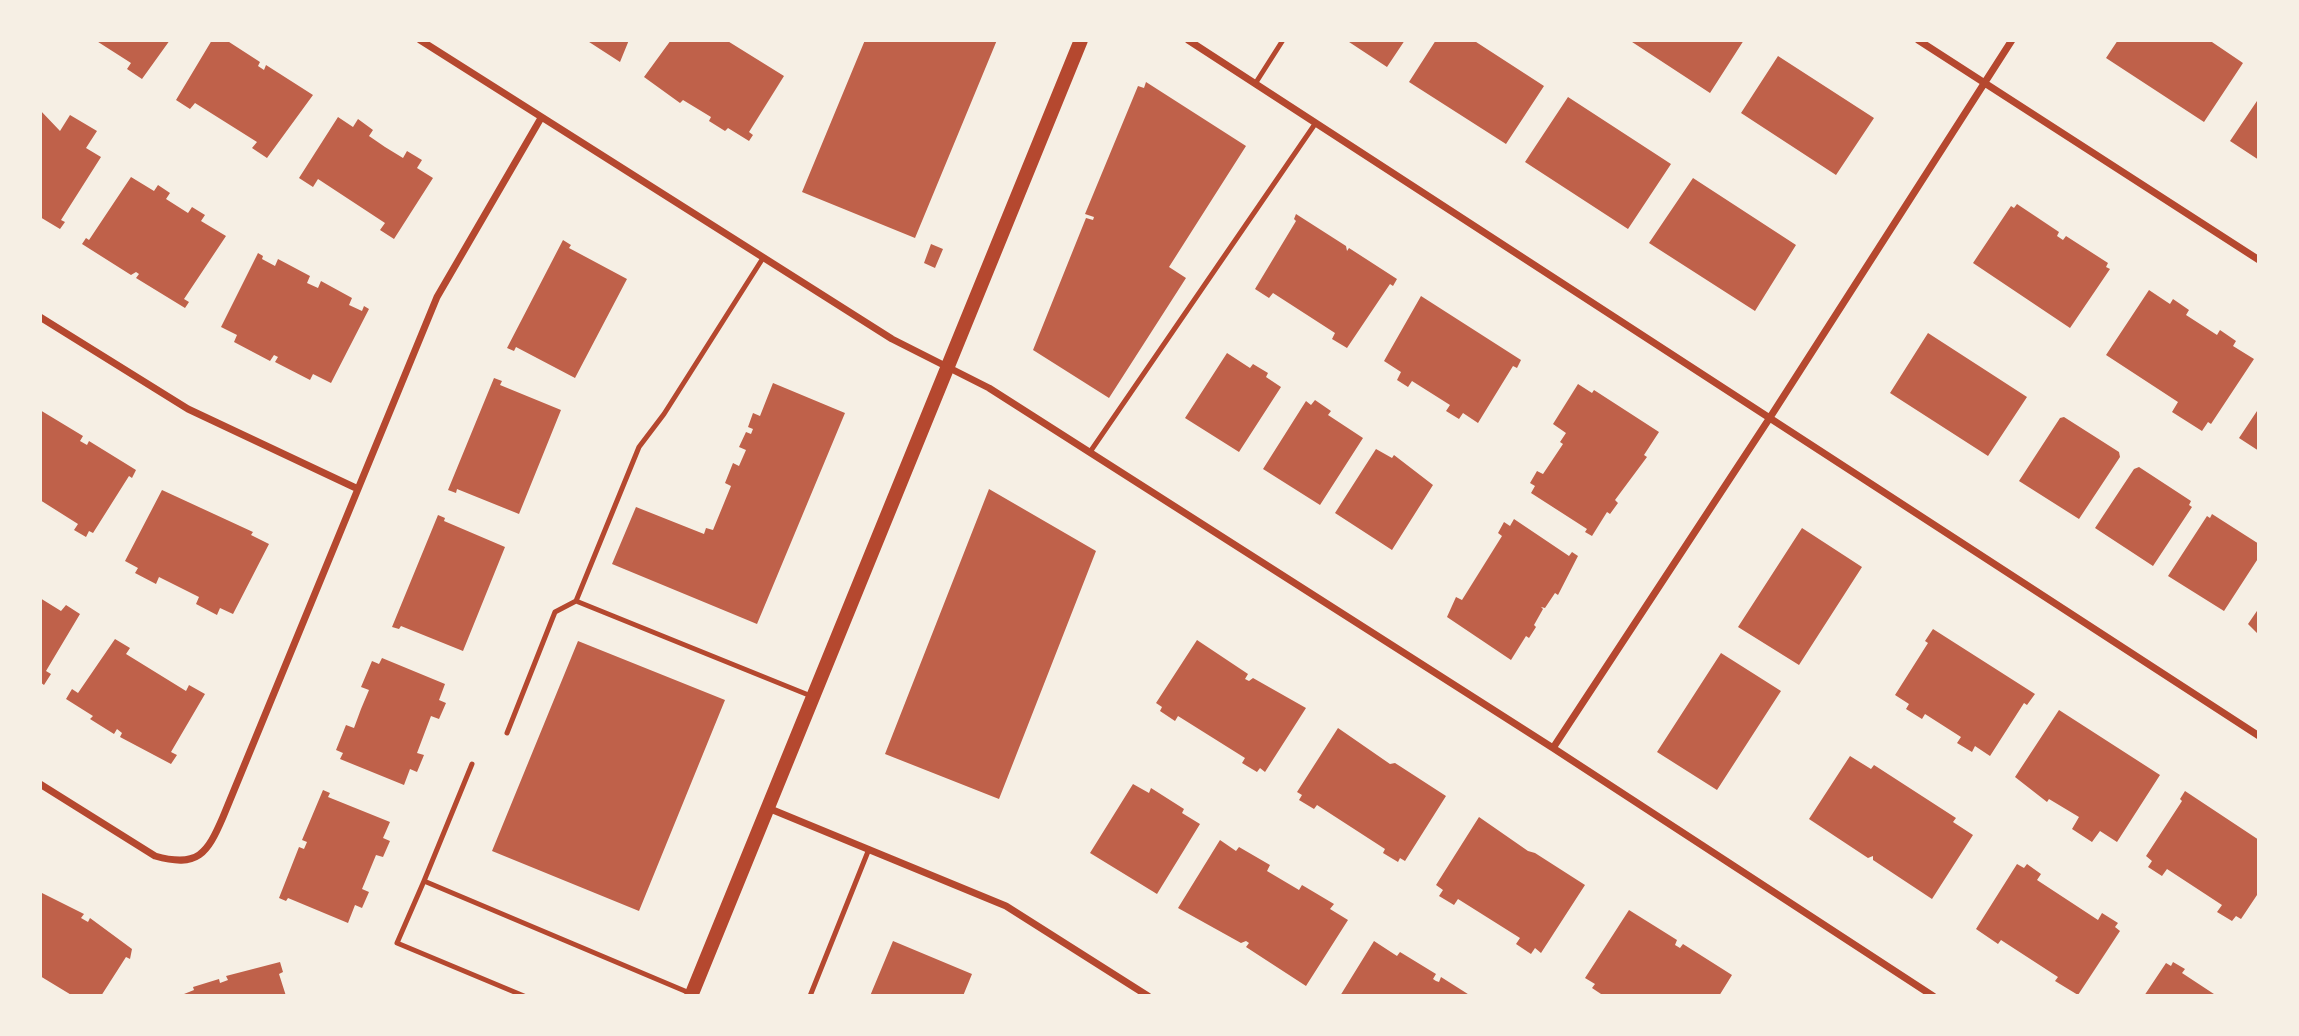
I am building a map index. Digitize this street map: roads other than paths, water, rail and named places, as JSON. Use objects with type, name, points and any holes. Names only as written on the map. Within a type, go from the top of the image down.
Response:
[{"type":"main road","points":[[691,995],[1081,40]]},
{"type":"street","points":[[420,40],[892,339],[949,366],[1090,453],[1553,748],[1933,996]]},
{"type":"street","points":[[1188,40],[2259,736]]},
{"type":"street","points":[[1918,40],[2259,260]]},
{"type":"street","points":[[1553,748],[1769,419],[2012,40]]},
{"type":"street","points":[[40,784],[155,856],[174,862],[191,860],[205,852],[215,835],[437,297],[541,118]]},
{"type":"street","points":[[40,317],[188,409],[358,489]]},
{"type":"street","points":[[768,808],[1006,906],[1147,996]]},
{"type":"lane","points":[[1255,84],[1283,40]]},
{"type":"lane","points":[[1090,453],[1315,124]]},
{"type":"lane","points":[[507,733],[555,612],[576,601],[639,447],[664,414],[762,258]]},
{"type":"lane","points":[[576,601],[814,698]]},
{"type":"lane","points":[[472,764],[397,943],[524,996]]},
{"type":"lane","points":[[810,996],[869,849]]},
{"type":"lane","points":[[424,881],[691,995]]}]
